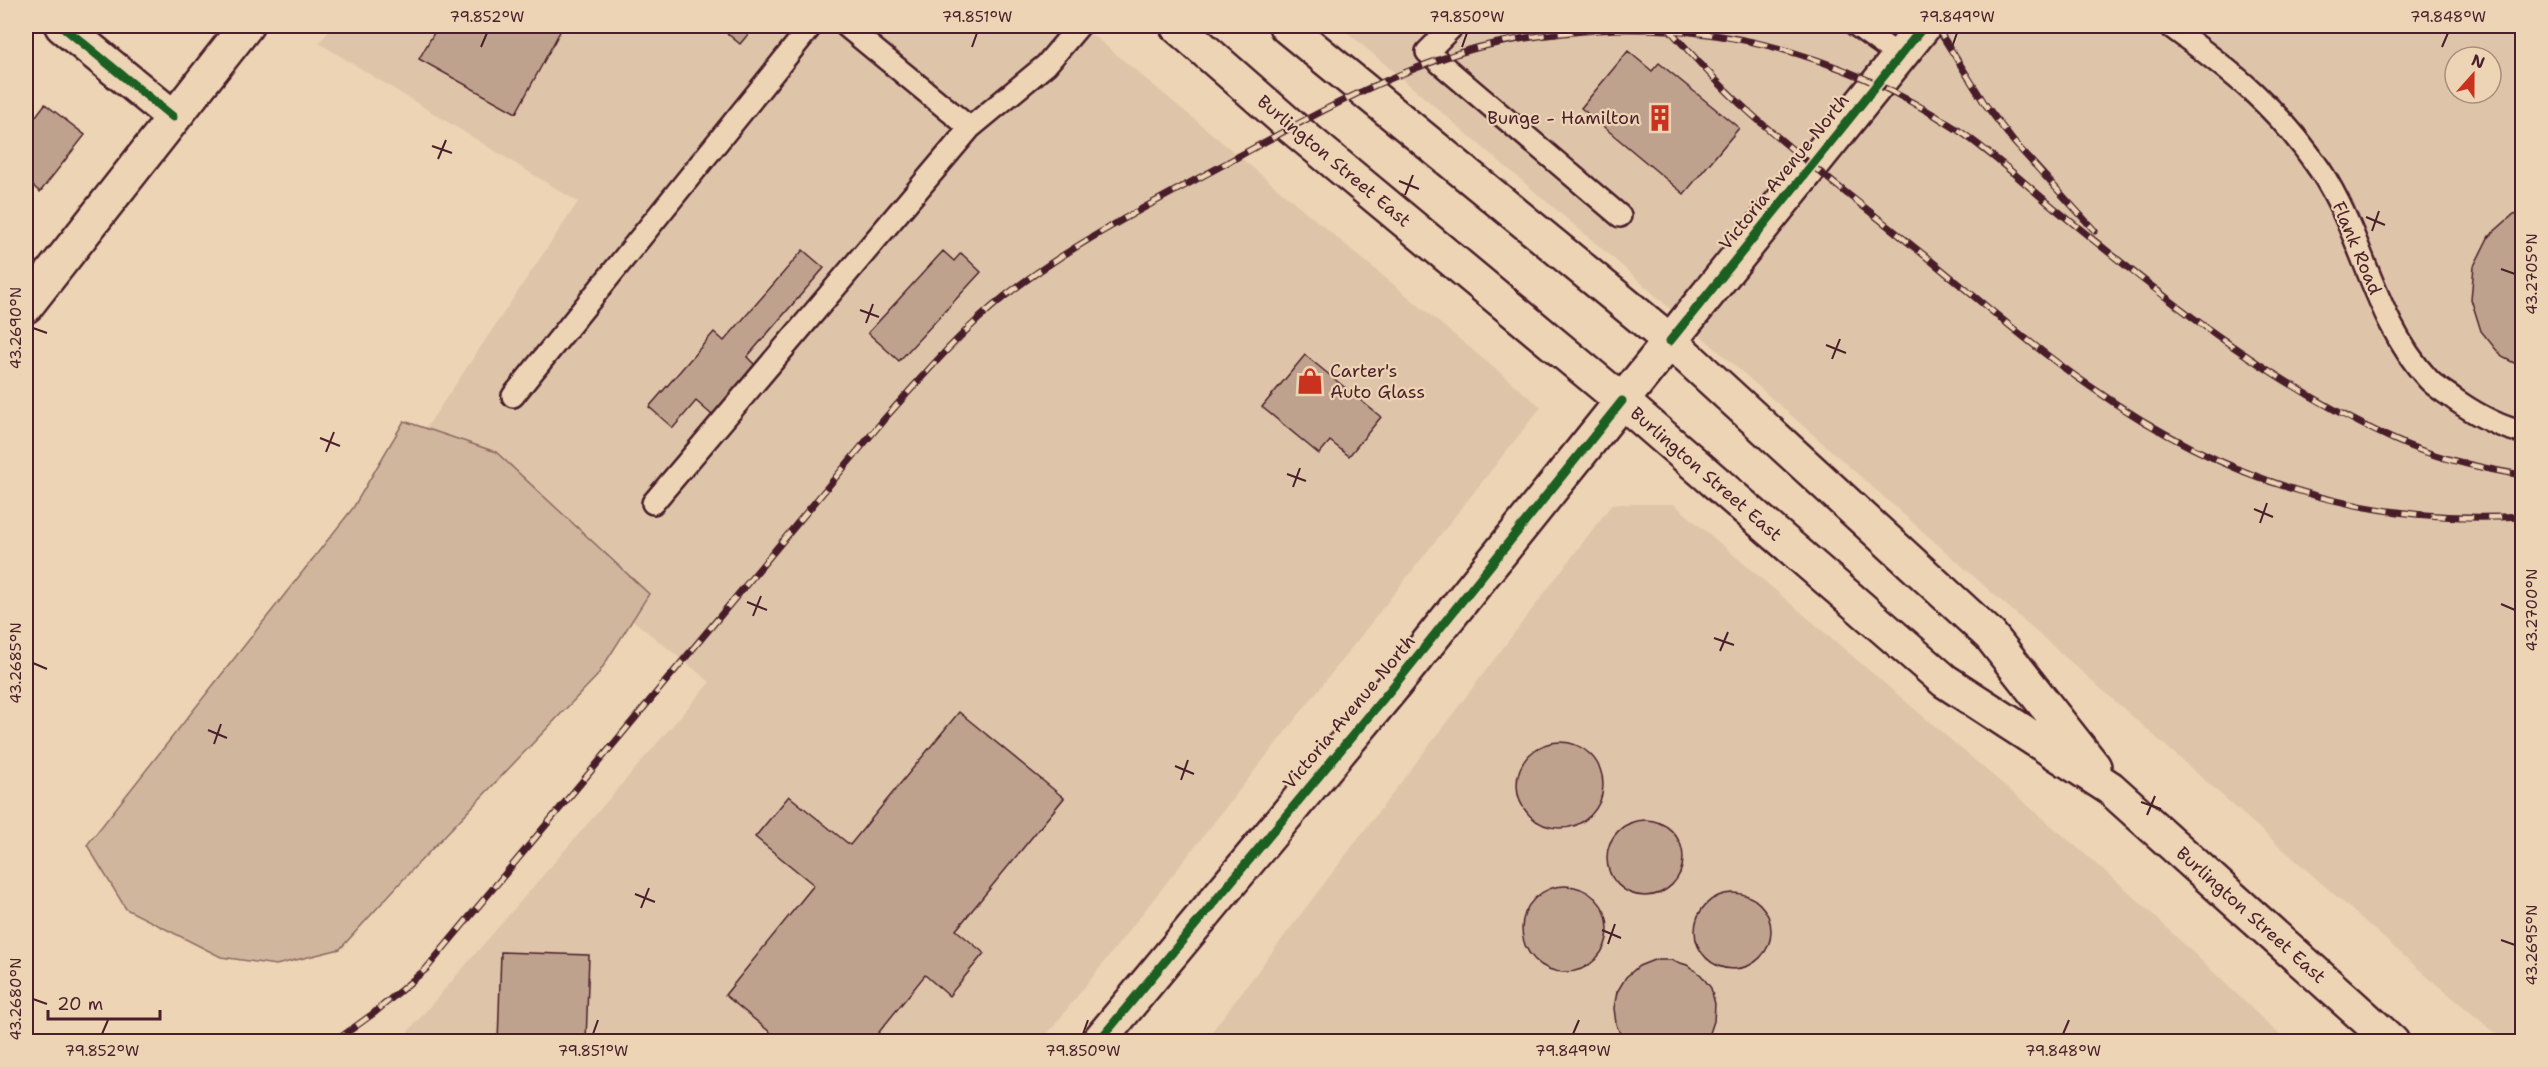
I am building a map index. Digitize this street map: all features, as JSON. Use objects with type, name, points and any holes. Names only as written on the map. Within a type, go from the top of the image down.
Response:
[{"type":"main road","points":[[62,26],[173,117]]},
{"type":"main road","points":[[26,306],[246,26]]},
{"type":"main road","name":"Burlington Street East","points":[[1177,26],[1292,127],[1622,401],[1945,681],[2110,788],[2392,1041]]},
{"type":"main road","name":"Burlington Street East","points":[[1286,26],[1670,341],[1990,635],[2110,788]]},
{"type":"main road","name":"Victoria Avenue North","points":[[1098,1041],[1392,688],[1924,26]]},
{"type":"lane","points":[[513,396],[811,26]]},
{"type":"lane","points":[[846,26],[970,128]]},
{"type":"lane","points":[[652,503],[970,128],[1046,65],[1079,26]]},
{"type":"lane","points":[[1453,26],[1427,52],[1620,216]]},
{"type":"lane","points":[[1857,26],[1899,56]]},
{"type":"lane","name":"Flank Road","points":[[2170,26],[2245,82],[2295,135],[2321,171],[2346,215],[2381,306],[2404,350],[2430,381],[2474,413],[2523,432]]},
{"type":"shaded area","points":[[333,26],[1082,26],[1541,407],[1042,1041],[400,1041],[710,682],[414,446],[578,202],[319,43]]},
{"type":"shaded area","points":[[1340,26],[2522,26],[2522,1041],[2505,1041],[2430,979],[1614,259]]},
{"type":"shaded area","points":[[404,421],[496,452],[649,594],[597,676],[410,872],[340,949],[276,965],[221,957],[126,909],[87,845],[353,508]]},
{"type":"shaded area","points":[[1612,504],[1674,504],[2127,890],[2286,1041],[1204,1042]]},
{"type":"building","points":[[438,26],[563,26],[516,113],[419,59]]},
{"type":"building","points":[[718,26],[755,26],[740,44]]},
{"type":"building","points":[[2344,26],[2412,26],[2395,31]]},
{"type":"building","name":"Bunge - Hamilton","points":[[1628,51],[1652,71],[1659,63],[1739,128],[1684,194],[1581,108]]},
{"type":"building","points":[[45,104],[85,135],[40,192],[26,180],[26,129]]},
{"type":"building","points":[[2522,212],[2522,367],[2502,357],[2481,331],[2471,299],[2474,266],[2489,236],[2514,214]]},
{"type":"building","points":[[803,250],[824,268],[747,357],[755,365],[712,415],[696,401],[673,428],[649,407],[714,332],[724,341]]},
{"type":"building","points":[[943,251],[954,261],[961,253],[981,272],[899,361],[868,333]]},
{"type":"building","name":"Carter's Auto Glass","points":[[1305,355],[1381,417],[1349,456],[1330,441],[1319,454],[1262,407]]},
{"type":"building","points":[[959,712],[1064,798],[956,930],[984,953],[949,996],[925,975],[871,1042],[815,1042],[808,1036],[804,1042],[782,1042],[725,995],[814,885],[755,837],[789,796],[850,845]]},
{"type":"building","points":[[1560,742],[1576,746],[1590,755],[1599,769],[1603,785],[1599,801],[1590,815],[1576,824],[1560,828],[1544,824],[1530,815],[1521,801],[1517,785],[1521,769],[1530,755],[1544,746]]},
{"type":"building","points":[[1645,820],[1659,823],[1672,831],[1680,844],[1683,858],[1680,872],[1672,885],[1659,893],[1645,896],[1631,893],[1618,885],[1610,872],[1607,858],[1610,844],[1618,831],[1631,823]]},
{"type":"building","points":[[1565,886],[1581,890],[1595,899],[1604,913],[1608,929],[1604,945],[1595,959],[1581,968],[1565,972],[1549,968],[1535,959],[1526,945],[1522,929],[1526,913],[1535,899],[1549,890]]},
{"type":"building","points":[[1733,893],[1747,896],[1760,904],[1768,917],[1771,931],[1768,945],[1760,958],[1747,966],[1733,969],[1719,966],[1706,958],[1698,945],[1695,931],[1698,917],[1706,904],[1719,896]]},
{"type":"building","points":[[501,952],[589,955],[586,1042],[498,1042]]},
{"type":"building","points":[[1654,960],[1671,960],[1687,965],[1701,975],[1711,988],[1715,1004],[1714,1021],[1709,1036],[1704,1042],[1625,1042],[1623,1040],[1616,1024],[1614,1008],[1617,992],[1626,977],[1639,966]]},
{"type":"railway","points":[[1936,26],[1985,104],[2013,141],[2095,231]]},
{"type":"railway","points":[[1668,28],[1728,92],[1790,148],[2047,355],[2141,419],[2191,447],[2242,471],[2295,490],[2349,504],[2405,513],[2463,517],[2522,516]]},
{"type":"railway","points":[[334,1042],[374,1013],[426,969],[886,417],[943,354],[1005,296],[1084,242],[1307,119],[1393,77],[1480,47],[1564,33],[1617,29],[1668,30],[1719,36],[1769,46],[1818,60],[1866,79],[1913,102],[1971,139],[2093,240],[2175,304],[2260,365],[2304,392],[2349,417],[2410,446],[2457,462],[2522,475]]},
{"type":"cycle path","points":[[62,26],[173,117]]},
{"type":"cycle path","points":[[1670,341],[1924,26]]},
{"type":"cycle path","points":[[1098,1042],[1392,688],[1622,401]]},
{"type":"place","name":"Bunge - Hamilton","points":[[1660,118]]},
{"type":"place","name":"Carter's Auto Glass","points":[[1310,381]]}]
